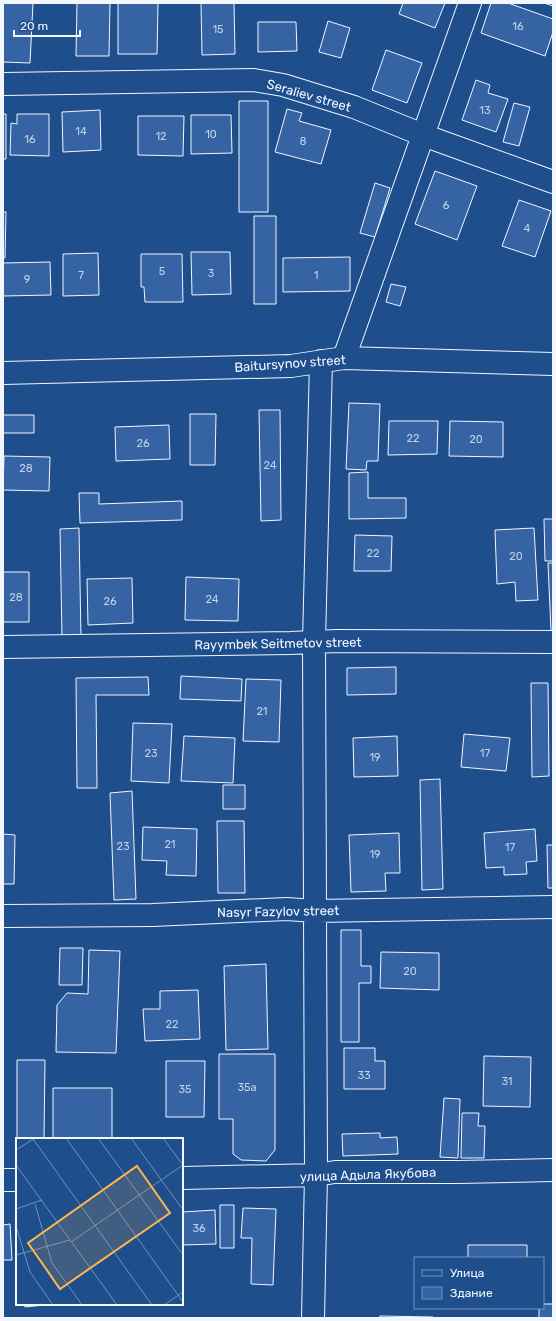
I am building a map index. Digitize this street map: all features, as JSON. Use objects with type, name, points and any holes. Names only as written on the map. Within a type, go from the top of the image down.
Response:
[{"type":"street","points":[[344,358],[470,3]]},
{"type":"street","name":"Seraliev street","points":[[3,84],[254,80],[283,86],[354,108],[423,135],[553,182]]},
{"type":"street","name":"Baitursynov street","points":[[3,373],[290,366],[344,358],[553,364]]},
{"type":"street","points":[[313,1318],[316,1175],[314,642],[321,361]]},
{"type":"street","name":"Rayymbek Seitmetov street","points":[[3,647],[337,641],[553,642]]},
{"type":"street","name":"Nasyr Fazylov street","points":[[3,916],[153,915],[286,909],[316,911],[553,907]]},
{"type":"street","name":"улица Адыла Якубова","points":[[183,1178],[316,1175],[335,1172],[553,1170]]},
{"type":"street","points":[[3,1180],[16,1180]]},
{"type":"building","points":[[3,3],[33,3],[30,63],[3,62]]},
{"type":"building","points":[[77,3],[110,3],[109,56],[76,56]]},
{"type":"building","points":[[118,3],[158,3],[157,54],[118,54]]},
{"type":"building","points":[[201,3],[234,3],[235,54],[202,55]]},
{"type":"building","points":[[403,3],[445,3],[435,28],[399,14]]},
{"type":"building","points":[[491,3],[508,3],[553,19],[553,32],[545,56],[481,33]]},
{"type":"building","points":[[544,3],[553,3],[553,6]]},
{"type":"building","points":[[328,21],[350,28],[341,58],[319,52]]},
{"type":"building","points":[[258,22],[296,22],[297,51],[258,52]]},
{"type":"building","points":[[386,50],[422,63],[407,103],[372,90]]},
{"type":"building","points":[[476,80],[490,85],[488,93],[508,99],[496,132],[462,120]]},
{"type":"building","points":[[239,101],[268,101],[268,212],[239,212]]},
{"type":"building","points":[[514,103],[530,107],[519,146],[503,142]]},
{"type":"building","points":[[287,109],[302,113],[299,121],[331,130],[321,164],[275,152]]},
{"type":"building","points":[[100,110],[101,150],[63,152],[62,112]]},
{"type":"building","points":[[3,114],[6,114],[6,159],[3,159]]},
{"type":"building","points":[[17,114],[49,114],[49,156],[10,155],[11,123],[17,124]]},
{"type":"building","points":[[191,115],[231,115],[232,153],[191,154]]},
{"type":"building","points":[[138,116],[184,116],[183,156],[138,155]]},
{"type":"building","points":[[435,171],[477,186],[457,240],[415,224]]},
{"type":"building","points":[[375,183],[390,188],[375,237],[360,233]]},
{"type":"building","points":[[519,200],[551,211],[535,257],[502,246]]},
{"type":"building","points":[[3,212],[6,212],[5,258],[3,258]]},
{"type":"building","points":[[254,216],[276,216],[276,304],[254,304]]},
{"type":"building","points":[[191,252],[230,252],[231,294],[192,295]]},
{"type":"building","points":[[98,253],[99,295],[63,296],[63,254]]},
{"type":"building","points":[[141,254],[182,254],[183,302],[145,302],[144,287],[141,287]]},
{"type":"building","points":[[350,257],[350,291],[283,292],[283,258]]},
{"type":"building","points":[[50,262],[51,295],[3,296],[3,263]]},
{"type":"building","points":[[391,284],[406,287],[400,306],[386,302]]},
{"type":"building","points":[[349,403],[380,404],[378,461],[367,461],[366,470],[346,469]]},
{"type":"building","points":[[259,410],[280,410],[281,520],[261,521]]},
{"type":"building","points":[[190,414],[216,414],[215,465],[190,465]]},
{"type":"building","points":[[3,415],[34,415],[34,433],[3,433]]},
{"type":"building","points":[[389,421],[438,421],[437,454],[388,455]]},
{"type":"building","points":[[450,421],[503,422],[503,457],[449,456]]},
{"type":"building","points":[[169,425],[170,459],[116,461],[115,427]]},
{"type":"building","points":[[4,456],[50,457],[49,491],[3,490]]},
{"type":"building","points":[[368,472],[368,498],[406,498],[406,518],[349,519],[349,473]]},
{"type":"building","points":[[79,493],[99,493],[99,504],[182,501],[182,520],[80,523]]},
{"type":"building","points":[[544,519],[553,519],[553,561],[545,561]]},
{"type":"building","points":[[79,528],[81,638],[62,638],[60,529]]},
{"type":"building","points":[[534,528],[538,600],[516,601],[515,582],[497,584],[495,530]]},
{"type":"building","points":[[355,535],[392,536],[391,571],[354,571]]},
{"type":"building","points":[[548,563],[553,563],[553,631],[551,631]]},
{"type":"building","points":[[3,572],[29,572],[29,622],[3,622]]},
{"type":"building","points":[[186,577],[239,579],[238,621],[185,620]]},
{"type":"building","points":[[132,578],[133,623],[88,625],[87,579]]},
{"type":"building","points":[[396,667],[396,694],[347,695],[347,668]]},
{"type":"building","points":[[181,676],[242,679],[241,701],[180,699]]},
{"type":"building","points":[[148,677],[149,695],[96,695],[97,788],[77,788],[76,678]]},
{"type":"building","points":[[246,679],[281,680],[279,742],[243,741]]},
{"type":"building","points":[[531,683],[548,683],[549,776],[532,777]]},
{"type":"building","points":[[133,723],[172,724],[169,783],[131,781]]},
{"type":"building","points":[[464,734],[510,738],[506,771],[461,767]]},
{"type":"building","points":[[184,736],[235,738],[233,783],[181,781]]},
{"type":"building","points":[[397,736],[398,776],[354,777],[353,738]]},
{"type":"building","points":[[440,779],[443,889],[422,890],[420,780]]},
{"type":"building","points":[[223,785],[245,785],[245,809],[223,809]]},
{"type":"building","points":[[132,791],[136,899],[114,900],[110,793]]},
{"type":"building","points":[[217,821],[244,821],[245,893],[218,893]]},
{"type":"building","points":[[143,827],[197,829],[196,876],[166,875],[167,861],[142,860]]},
{"type":"building","points":[[535,829],[537,861],[526,862],[527,874],[504,875],[504,867],[486,868],[484,833]]},
{"type":"building","points":[[399,833],[400,873],[385,873],[386,891],[351,892],[349,835]]},
{"type":"building","points":[[3,834],[15,835],[14,884],[3,884]]},
{"type":"building","points":[[547,845],[553,845],[553,888],[548,888]]},
{"type":"building","points":[[341,930],[361,930],[361,966],[371,966],[371,983],[359,983],[359,1042],[341,1042]]},
{"type":"building","points":[[60,948],[83,948],[82,985],[59,985]]},
{"type":"building","points":[[89,950],[120,951],[116,1053],[56,1052],[57,1005],[67,993],[88,994]]},
{"type":"building","points":[[381,952],[439,953],[439,990],[380,988]]},
{"type":"building","points":[[266,964],[268,1049],[226,1050],[224,966]]},
{"type":"building","points":[[198,990],[200,1039],[145,1041],[143,1009],[160,1009],[160,991]]},
{"type":"building","points":[[344,1048],[375,1048],[375,1061],[385,1061],[385,1089],[344,1089]]},
{"type":"building","points":[[219,1054],[275,1054],[275,1150],[266,1161],[241,1160],[233,1154],[233,1119],[219,1119]]},
{"type":"building","points":[[484,1056],[531,1057],[530,1107],[483,1106]]},
{"type":"building","points":[[17,1060],[45,1060],[44,1138],[17,1138]]},
{"type":"building","points":[[166,1061],[205,1061],[204,1117],[166,1117]]},
{"type":"building","points":[[53,1088],[112,1088],[112,1138],[53,1138]]},
{"type":"building","points":[[444,1098],[460,1099],[458,1158],[440,1157]]},
{"type":"building","points":[[462,1113],[479,1113],[478,1126],[485,1126],[484,1158],[461,1158]]},
{"type":"building","points":[[380,1133],[380,1138],[397,1137],[398,1154],[343,1156],[342,1134]]},
{"type":"building","points":[[220,1205],[234,1205],[234,1248],[220,1248]]},
{"type":"building","points":[[243,1208],[276,1209],[273,1285],[251,1284],[252,1238],[241,1238]]},
{"type":"building","points":[[215,1210],[216,1244],[183,1245],[183,1212]]},
{"type":"building","points":[[10,1224],[12,1260],[3,1260],[3,1225]]},
{"type":"building","points":[[468,1245],[527,1245],[527,1257],[468,1257]]},
{"type":"building","points":[[544,1304],[553,1304],[553,1318],[539,1318],[539,1309],[544,1309]]},
{"type":"building","points":[[24,1305],[44,1305],[25,1307]]},
{"type":"building","points":[[380,1316],[433,1317],[433,1318],[379,1318]]}]
